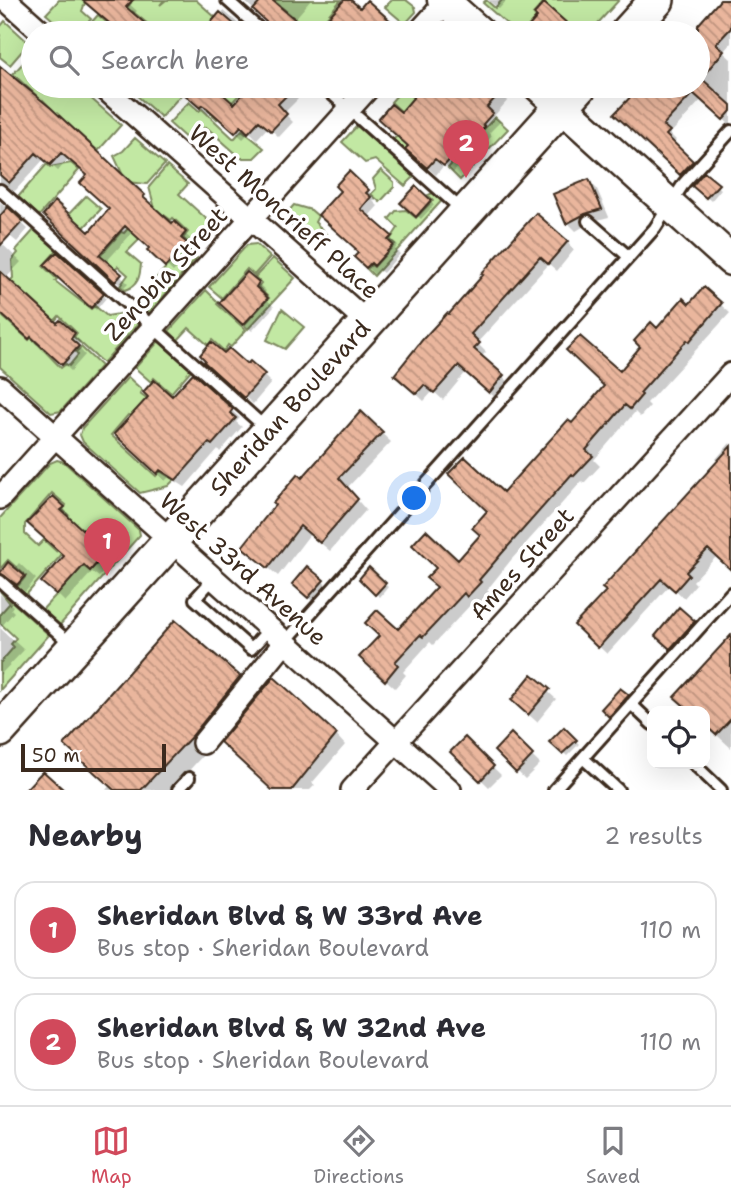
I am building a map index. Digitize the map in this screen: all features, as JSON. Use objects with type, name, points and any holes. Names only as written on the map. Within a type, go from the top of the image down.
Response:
[{"type":"main road","points":[[638,21],[657,0]]},
{"type":"main road","name":"Sheridan Boulevard","points":[[0,730],[466,213],[556,98]]},
{"type":"street","points":[[6,0],[30,21]]},
{"type":"street","points":[[432,21],[452,3],[469,21]]},
{"type":"street","name":"West Moncrieff Place","points":[[115,98],[367,322]]},
{"type":"street","name":"Zenobia Street","points":[[0,498],[359,98]]},
{"type":"street","points":[[565,98],[670,204],[731,260]]},
{"type":"street","name":"Ames Street","points":[[352,790],[731,374]]},
{"type":"street","name":"West 33rd Avenue","points":[[0,387],[450,790]]},
{"type":"street","points":[[203,743],[278,635]]},
{"type":"lane","points":[[227,0],[251,21]]},
{"type":"lane","points":[[337,98],[466,213]]},
{"type":"lane","points":[[278,635],[629,257],[655,228],[684,183],[731,131]]},
{"type":"lane","points":[[0,190],[269,431]]},
{"type":"lane","points":[[587,221],[629,257]]},
{"type":"lane","points":[[0,580],[74,647]]},
{"type":"lane","points":[[554,790],[731,593]]},
{"type":"lane","points":[[631,704],[647,719]]},
{"type":"lane","points":[[583,758],[618,790]]},
{"type":"lane","points":[[699,769],[722,790]]},
{"type":"lane","points":[[178,790],[189,778]]},
{"type":"green space","points":[[59,0],[86,0],[82,11],[91,19],[54,21],[46,14]]},
{"type":"green space","points":[[129,0],[164,0],[160,5],[166,0],[196,0],[215,17],[211,21],[144,21],[132,11],[126,21],[115,21],[131,3]]},
{"type":"green space","points":[[273,0],[341,0],[324,21],[297,20]]},
{"type":"green space","points":[[392,0],[406,0],[415,7],[416,12],[408,21],[401,21],[385,7]]},
{"type":"green space","points":[[486,0],[495,8],[502,0],[539,0],[543,3],[533,14],[536,18],[533,21],[503,21],[483,3]]},
{"type":"green space","points":[[541,0],[619,0],[600,21],[564,21]]},
{"type":"green space","points":[[98,15],[105,21],[93,21]]},
{"type":"green space","points":[[5,21],[21,36],[21,52],[10,65],[0,57],[0,27]]},
{"type":"green space","points":[[21,65],[21,81],[13,74]]},
{"type":"green space","points":[[35,98],[91,98],[121,125],[98,151],[67,123],[38,155],[33,151],[52,109],[43,100],[11,135],[6,131]]},
{"type":"green space","points":[[140,98],[178,98],[161,117]]},
{"type":"green space","points":[[217,98],[236,98],[217,119],[207,109]]},
{"type":"green space","points":[[394,98],[413,98],[428,111],[439,98],[461,98],[404,151],[392,140],[415,124],[391,102]]},
{"type":"green space","points":[[189,102],[199,111],[202,109],[234,139],[242,130],[264,148],[254,158],[241,158],[206,127],[200,129],[189,141],[169,123]]},
{"type":"green space","points":[[495,117],[508,129],[485,153],[473,141]]},
{"type":"green space","points":[[357,126],[414,177],[405,186],[375,160],[365,163],[342,142]]},
{"type":"green space","points":[[135,138],[165,164],[147,184],[126,182],[114,156]]},
{"type":"green space","points":[[470,144],[483,156],[460,180],[448,168]]},
{"type":"green space","points":[[71,163],[79,170],[39,216],[18,197],[47,164],[50,167]]},
{"type":"green space","points":[[167,166],[188,184],[179,194],[211,223],[188,249],[197,258],[149,313],[140,305],[141,295],[188,243],[183,238],[188,232],[173,218],[171,220],[164,215],[160,219],[157,216],[149,187]]},
{"type":"green space","points":[[381,170],[394,182],[394,187],[380,202],[371,194],[376,189],[373,179]]},
{"type":"green space","points":[[438,191],[445,197],[374,276],[367,269],[371,265],[374,267],[395,244],[390,240],[398,228],[389,219],[396,211],[406,210],[416,218],[433,200],[428,195]]},
{"type":"green space","points":[[86,196],[101,209],[79,233],[64,219]]},
{"type":"green space","points":[[294,205],[311,210],[318,216],[315,222],[326,234],[316,246],[286,221],[286,214]]},
{"type":"green space","points":[[130,226],[140,239],[127,252],[141,264],[138,280],[125,290],[120,286],[128,275],[118,266],[108,275],[94,263],[121,232],[124,233]]},
{"type":"green space","points":[[34,230],[57,250],[43,266],[57,279],[55,281],[91,309],[95,306],[107,316],[125,313],[138,324],[103,363],[74,337],[77,333],[59,316],[36,342],[61,368],[66,364],[69,366],[81,347],[101,366],[61,411],[51,413],[0,367],[0,292],[13,278],[12,260],[18,253],[16,250]],"holes":[[[28,296],[43,310],[47,320],[29,340],[3,317],[21,297]]]},
{"type":"green space","points":[[256,244],[270,257],[254,275],[247,269],[222,298],[209,287],[247,245]]},
{"type":"green space","points":[[273,258],[295,278],[248,329],[244,325],[269,298],[258,287],[261,283],[255,277]]},
{"type":"green space","points":[[206,290],[217,304],[246,330],[224,351],[212,340],[208,345],[189,328],[178,340],[169,331]]},
{"type":"green space","points":[[282,309],[304,327],[285,349],[267,340]]},
{"type":"green space","points":[[159,341],[191,370],[171,393],[154,378],[151,382],[135,368]]},
{"type":"green space","points":[[128,377],[148,399],[132,417],[128,415],[111,435],[156,476],[160,471],[174,480],[168,486],[140,493],[83,442],[80,435],[82,428]]},
{"type":"green space","points":[[57,460],[64,462],[139,530],[140,535],[59,626],[41,611],[83,566],[90,571],[106,554],[101,549],[106,543],[87,526],[26,595],[17,587],[26,576],[8,560],[0,569],[0,518],[50,463]],"holes":[[[52,493],[66,505],[63,510],[68,515],[45,540],[57,552],[44,540],[38,546],[25,534],[25,524]]]},
{"type":"green space","points":[[0,591],[49,635],[0,690],[0,663],[14,647],[11,644],[16,638],[0,623],[0,614],[10,603]]},
{"type":"building","points":[[82,0],[133,0],[126,7],[142,21],[107,21]]},
{"type":"building","points":[[262,0],[272,0],[297,21],[265,21],[253,10]]},
{"type":"building","points":[[344,0],[351,0],[360,8],[367,0],[391,21],[325,21]]},
{"type":"building","points":[[720,0],[731,0],[731,28],[716,44],[724,51],[710,67],[710,21],[702,21]]},
{"type":"building","points":[[544,3],[564,21],[534,21],[537,17],[534,14]]},
{"type":"building","points":[[220,12],[230,21],[212,21]]},
{"type":"building","points":[[0,66],[21,83],[21,98],[39,98],[51,108],[145,195],[143,197],[186,232],[181,238],[187,243],[165,267],[125,226],[99,255],[122,274],[115,282],[43,215],[55,201],[89,232],[109,209],[80,183],[87,175],[61,153],[50,165],[36,153],[9,183],[0,175]]},
{"type":"building","points":[[710,86],[731,105],[731,111],[723,120],[699,98],[710,98]]},
{"type":"building","points":[[189,98],[227,98],[234,104],[239,98],[284,98],[278,104],[287,114],[271,131],[259,121],[248,133],[241,126],[235,133],[207,108],[202,105],[200,108]]},
{"type":"building","points":[[413,98],[495,98],[487,107],[493,113],[483,124],[485,127],[458,157],[455,154],[444,166],[435,159],[427,168],[405,149],[408,146],[378,119],[391,104],[401,112]]},
{"type":"building","points":[[629,98],[688,98],[663,125],[670,131],[666,135],[693,161],[680,175],[614,114]]},
{"type":"building","points":[[349,171],[369,190],[366,193],[371,197],[361,209],[392,236],[388,240],[393,245],[374,266],[371,263],[366,268],[354,257],[358,253],[356,249],[318,215],[340,191],[335,186]]},
{"type":"building","points":[[704,172],[719,184],[706,198],[692,186]]},
{"type":"building","points":[[589,179],[602,209],[566,224],[553,194]]},
{"type":"building","points":[[416,186],[431,200],[416,217],[400,203]]},
{"type":"building","points":[[8,207],[23,221],[0,246],[0,216]]},
{"type":"building","points":[[536,213],[568,241],[548,264],[540,257],[471,334],[480,343],[474,349],[504,375],[489,393],[458,366],[434,393],[424,385],[416,394],[394,375]]},
{"type":"building","points":[[57,252],[104,294],[91,308],[44,265]]},
{"type":"building","points":[[0,271],[57,323],[60,320],[75,333],[71,339],[79,346],[62,365],[0,313]]},
{"type":"building","points":[[247,272],[259,282],[256,287],[268,298],[243,325],[219,303]]},
{"type":"building","points":[[704,287],[722,303],[640,393],[642,395],[630,409],[625,405],[586,450],[593,456],[574,476],[572,474],[479,580],[481,582],[467,597],[464,593],[423,637],[420,635],[395,662],[398,665],[385,681],[359,657],[379,636],[365,623],[377,610],[398,629],[437,587],[426,578],[436,568],[412,545],[426,530],[458,560],[480,535],[472,528],[487,511],[448,474],[465,457],[503,492],[568,420],[572,423],[604,386],[566,350],[580,336],[620,371],[640,347],[634,341],[651,322],[657,328],[683,298],[689,304]]},
{"type":"building","points":[[211,342],[224,353],[229,348],[247,364],[250,361],[265,374],[244,398],[204,362],[200,355]]},
{"type":"building","points":[[193,373],[233,409],[230,413],[236,418],[176,480],[160,470],[157,474],[114,434],[148,397],[143,392],[154,380],[172,396]]},
{"type":"building","points":[[361,411],[383,432],[339,478],[358,499],[320,543],[300,526],[268,568],[242,547],[275,505],[273,503],[298,474],[302,478]]},
{"type":"building","points":[[731,446],[731,570],[708,549],[686,572],[689,575],[675,591],[661,579],[598,648],[574,625],[606,591],[602,588]]},
{"type":"building","points":[[53,496],[65,507],[61,510],[84,531],[87,527],[105,543],[100,549],[105,554],[90,571],[84,565],[57,595],[41,582],[64,556],[27,523]]},
{"type":"building","points":[[8,562],[25,576],[17,585],[0,573]]},
{"type":"building","points":[[307,566],[324,580],[308,598],[292,584]]},
{"type":"building","points":[[369,567],[386,583],[375,595],[359,579]]},
{"type":"building","points":[[679,607],[695,621],[670,649],[655,636]]},
{"type":"building","points":[[175,620],[240,676],[192,736],[141,790],[114,790],[64,745]]},
{"type":"building","points":[[731,635],[731,719],[716,735],[710,730],[710,706],[684,706],[674,697]]},
{"type":"building","points":[[532,674],[550,689],[528,715],[511,700]]},
{"type":"building","points":[[274,677],[337,734],[292,790],[272,790],[220,742]]},
{"type":"building","points":[[620,688],[629,695],[609,717],[601,709]]},
{"type":"building","points":[[564,727],[577,740],[562,754],[549,742]]},
{"type":"building","points":[[511,733],[533,755],[516,773],[494,751]]},
{"type":"building","points":[[465,737],[494,766],[480,781],[450,752]]},
{"type":"building","points":[[43,771],[64,790],[25,790]]},
{"type":"place","name":"Sheridan Blvd & W 32nd Ave","points":[[466,178]]},
{"type":"place","name":"Sheridan Blvd & W 33rd Ave","points":[[107,576]]}]
